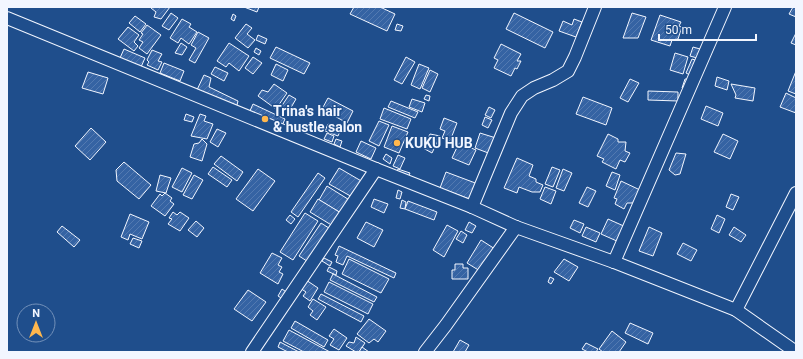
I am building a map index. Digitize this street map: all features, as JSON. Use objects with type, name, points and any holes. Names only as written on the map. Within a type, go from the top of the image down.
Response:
[{"type":"street","points":[[472,207],[511,113],[522,96],[534,88],[553,80],[568,71],[595,7]]},
{"type":"street","points":[[614,262],[725,7]]},
{"type":"street","points":[[7,18],[472,207],[516,227],[614,262],[736,310],[796,352]]},
{"type":"street","points":[[252,352],[376,169]]},
{"type":"street","points":[[736,310],[796,193]]},
{"type":"street","points":[[425,352],[516,227]]},
{"type":"building","points":[[170,7],[161,19],[154,17],[156,12],[151,8]]},
{"type":"building","points":[[244,7],[259,7],[257,12]]},
{"type":"building","points":[[354,7],[380,7],[395,14],[387,31],[350,14]]},
{"type":"building","points":[[793,7],[796,7],[796,17],[789,14]]},
{"type":"building","points":[[171,13],[178,18],[169,30],[162,26]]},
{"type":"building","points":[[514,13],[553,32],[545,48],[506,29]]},
{"type":"building","points":[[632,13],[646,17],[638,38],[623,38]]},
{"type":"building","points":[[233,14],[236,16],[234,21],[231,19]]},
{"type":"building","points":[[660,15],[681,22],[679,26],[682,27],[678,39],[672,40],[670,46],[651,40]]},
{"type":"building","points":[[135,16],[146,24],[140,32],[129,23]]},
{"type":"building","points":[[182,19],[191,24],[189,27],[197,32],[189,44],[181,38],[178,43],[170,38]]},
{"type":"building","points":[[574,19],[582,22],[576,37],[559,31],[563,21],[572,25]]},
{"type":"building","points":[[246,24],[252,28],[247,34],[255,40],[248,48],[235,38]]},
{"type":"building","points":[[397,24],[403,26],[401,31],[395,30]]},
{"type":"building","points":[[147,25],[161,35],[147,54],[139,48],[143,42],[139,40],[143,34],[141,33]]},
{"type":"building","points":[[128,27],[139,35],[134,42],[138,46],[134,51],[118,39]]},
{"type":"building","points":[[198,32],[209,38],[195,63],[189,60],[196,48],[191,45]]},
{"type":"building","points":[[796,33],[796,45],[791,43]]},
{"type":"building","points":[[258,35],[267,39],[265,44],[256,40]]},
{"type":"building","points":[[181,43],[187,47],[182,55],[175,53]]},
{"type":"building","points":[[229,43],[249,56],[239,71],[229,63],[226,67],[217,61]]},
{"type":"building","points":[[501,44],[521,54],[517,61],[521,61],[511,76],[494,68],[498,60],[494,58]]},
{"type":"building","points":[[276,47],[310,63],[304,74],[270,58]]},
{"type":"building","points":[[693,47],[700,49],[697,58],[690,56]]},
{"type":"building","points":[[256,48],[261,51],[259,55],[254,52]]},
{"type":"building","points":[[124,49],[145,58],[141,67],[120,58]]},
{"type":"building","points":[[152,50],[162,54],[158,61],[162,62],[158,70],[147,65],[149,62],[147,60]]},
{"type":"building","points":[[675,53],[688,57],[683,74],[670,70]]},
{"type":"building","points":[[253,57],[262,63],[253,74],[245,68]]},
{"type":"building","points":[[406,57],[415,62],[402,84],[394,80]]},
{"type":"building","points":[[692,59],[698,61],[692,76],[686,73]]},
{"type":"building","points":[[164,63],[184,71],[180,81],[160,73]]},
{"type":"building","points":[[276,64],[288,70],[283,81],[271,75]]},
{"type":"building","points":[[419,64],[429,68],[420,89],[411,85]]},
{"type":"building","points":[[215,67],[228,73],[224,81],[211,74]]},
{"type":"building","points":[[430,70],[438,74],[430,92],[422,88]]},
{"type":"building","points":[[796,71],[796,94],[788,91]]},
{"type":"building","points":[[88,72],[108,78],[103,94],[82,88]]},
{"type":"building","points":[[204,75],[211,78],[209,87],[238,101],[236,109],[196,92]]},
{"type":"building","points":[[717,77],[729,81],[727,90],[715,86]]},
{"type":"building","points":[[630,79],[639,83],[628,102],[620,98]]},
{"type":"building","points":[[685,79],[690,79],[686,90],[682,88]]},
{"type":"building","points":[[274,84],[287,93],[276,109],[258,96],[262,90],[268,92]]},
{"type":"building","points":[[731,84],[755,88],[753,101],[735,98],[736,95]]},
{"type":"building","points":[[648,91],[678,92],[678,101],[648,100]]},
{"type":"building","points":[[786,93],[796,98],[796,113],[780,107]]},
{"type":"building","points":[[289,95],[296,99],[289,111],[281,107]]},
{"type":"building","points":[[426,95],[430,96],[429,101],[424,99]]},
{"type":"building","points":[[583,97],[612,108],[606,125],[576,114]]},
{"type":"building","points":[[328,98],[353,111],[347,123],[322,109]]},
{"type":"building","points":[[412,99],[425,103],[422,112],[409,107]]},
{"type":"building","points":[[391,101],[418,112],[415,118],[388,107]]},
{"type":"building","points":[[253,104],[285,119],[281,128],[249,113]]},
{"type":"building","points":[[706,106],[723,113],[718,126],[701,119]]},
{"type":"building","points":[[489,107],[495,110],[491,118],[485,115]]},
{"type":"building","points":[[384,108],[411,119],[407,129],[380,119]]},
{"type":"building","points":[[186,114],[194,117],[192,122],[184,120]]},
{"type":"building","points":[[200,114],[206,116],[204,121],[213,124],[207,139],[191,136]]},
{"type":"building","points":[[485,117],[492,120],[488,128],[482,125]]},
{"type":"building","points":[[444,118],[457,123],[450,141],[442,138],[445,131],[440,129]]},
{"type":"building","points":[[379,121],[389,125],[379,146],[369,141]]},
{"type":"building","points":[[328,124],[341,129],[338,136],[325,131]]},
{"type":"building","points":[[392,126],[408,132],[399,153],[384,147]]},
{"type":"building","points":[[91,128],[106,142],[90,160],[75,146]]},
{"type":"building","points":[[217,129],[226,133],[218,147],[210,142]]},
{"type":"building","points":[[327,133],[334,136],[332,142],[324,139]]},
{"type":"building","points":[[480,133],[496,138],[491,154],[475,148]]},
{"type":"building","points":[[430,134],[440,136],[432,153],[423,148]]},
{"type":"building","points":[[608,134],[618,139],[618,142],[626,142],[625,151],[630,153],[625,162],[620,160],[616,169],[602,162],[604,159],[597,156]]},
{"type":"building","points":[[723,134],[738,141],[730,159],[714,152]]},
{"type":"building","points":[[202,139],[207,144],[202,161],[190,157],[194,144],[199,143]]},
{"type":"building","points":[[336,139],[342,141],[340,147],[334,144]]},
{"type":"building","points":[[361,141],[376,148],[371,159],[356,152]]},
{"type":"building","points":[[459,143],[476,150],[469,165],[452,158]]},
{"type":"building","points":[[676,153],[686,154],[680,174],[675,175],[669,170]]},
{"type":"building","points":[[386,154],[392,158],[390,164],[383,159]]},
{"type":"building","points":[[398,155],[405,158],[400,169],[393,166]]},
{"type":"building","points":[[221,156],[243,172],[237,181],[214,164]]},
{"type":"building","points":[[517,158],[533,165],[529,176],[536,179],[536,182],[543,185],[540,192],[532,192],[519,187],[517,193],[504,188]]},
{"type":"building","points":[[124,162],[151,185],[139,199],[117,181],[116,170]]},
{"type":"building","points":[[213,167],[232,180],[227,187],[208,174]]},
{"type":"building","points":[[552,167],[560,170],[553,187],[545,184]]},
{"type":"building","points":[[182,168],[192,173],[182,192],[172,187]]},
{"type":"building","points":[[339,168],[363,182],[354,198],[329,184]]},
{"type":"building","points":[[258,169],[275,181],[253,211],[236,199]]},
{"type":"building","points":[[398,169],[410,173],[407,180],[395,176]]},
{"type":"building","points":[[563,169],[572,173],[564,191],[556,188]]},
{"type":"building","points":[[446,172],[478,184],[472,200],[440,188]]},
{"type":"building","points":[[612,172],[620,175],[615,190],[606,186]]},
{"type":"building","points":[[318,173],[325,178],[298,217],[291,212]]},
{"type":"building","points":[[160,175],[171,178],[166,193],[156,191]]},
{"type":"building","points":[[194,175],[203,180],[192,199],[183,195]]},
{"type":"building","points":[[621,181],[640,190],[634,203],[627,203],[624,209],[615,204],[617,199],[614,198]]},
{"type":"building","points":[[327,186],[351,201],[341,213],[319,200]]},
{"type":"building","points":[[545,187],[556,191],[551,204],[540,199]]},
{"type":"building","points":[[587,187],[596,191],[588,207],[579,203]]},
{"type":"building","points":[[398,190],[402,192],[400,199],[396,198]]},
{"type":"building","points":[[165,193],[172,198],[170,201],[174,204],[165,216],[151,206],[160,194],[162,196]]},
{"type":"building","points":[[731,194],[739,197],[733,210],[726,207]]},
{"type":"building","points":[[318,199],[341,213],[333,226],[310,212]]},
{"type":"building","points":[[374,199],[388,204],[384,213],[371,207]]},
{"type":"building","points":[[402,200],[406,202],[405,209],[400,208]]},
{"type":"building","points":[[408,201],[437,212],[434,220],[405,209]]},
{"type":"building","points":[[173,212],[177,215],[180,212],[189,218],[180,231],[168,224],[172,219],[169,218]]},
{"type":"building","points":[[305,213],[318,221],[293,260],[280,252]]},
{"type":"building","points":[[130,214],[149,222],[142,239],[130,234],[128,240],[121,237]]},
{"type":"building","points":[[290,215],[295,219],[291,224],[286,220]]},
{"type":"building","points":[[717,215],[725,219],[719,233],[711,229]]},
{"type":"building","points":[[608,219],[626,227],[619,242],[601,234]]},
{"type":"building","points":[[574,220],[584,224],[580,233],[570,228]]},
{"type":"building","points":[[196,221],[204,228],[197,237],[188,230]]},
{"type":"building","points":[[366,222],[383,230],[374,247],[357,238]]},
{"type":"building","points":[[469,222],[476,226],[472,233],[465,230]]},
{"type":"building","points":[[321,223],[332,230],[310,263],[299,256]]},
{"type":"building","points":[[447,225],[458,231],[444,257],[433,250]]},
{"type":"building","points":[[62,226],[80,240],[74,247],[57,232]]},
{"type":"building","points":[[586,227],[600,233],[596,242],[582,236]]},
{"type":"building","points":[[649,227],[662,233],[653,256],[639,251]]},
{"type":"building","points":[[734,227],[746,235],[741,242],[729,235]]},
{"type":"building","points":[[461,231],[467,235],[463,243],[456,239]]},
{"type":"building","points":[[133,238],[142,241],[139,248],[130,244]]},
{"type":"building","points":[[481,240],[495,249],[480,271],[467,263]]},
{"type":"building","points":[[683,243],[697,250],[691,261],[677,254]]},
{"type":"building","points":[[339,246],[396,273],[394,278],[347,256],[343,265],[336,262],[338,256],[335,255]]},
{"type":"building","points":[[272,253],[282,258],[278,265],[282,267],[279,272],[283,274],[278,284],[260,273]]},
{"type":"building","points":[[324,258],[332,262],[330,266],[322,261]]},
{"type":"building","points":[[349,259],[389,279],[381,293],[342,274]]},
{"type":"building","points":[[564,259],[578,267],[569,281],[554,272]]},
{"type":"building","points":[[455,264],[463,264],[463,268],[468,268],[468,279],[452,279],[452,270],[455,270]]},
{"type":"building","points":[[329,267],[337,271],[336,275],[327,271]]},
{"type":"building","points":[[333,274],[377,297],[374,302],[330,280]]},
{"type":"building","points":[[550,277],[554,279],[551,284],[548,282]]},
{"type":"building","points":[[306,280],[318,288],[310,301],[303,296],[306,292],[300,288]]},
{"type":"building","points":[[329,282],[373,304],[368,314],[324,292]]},
{"type":"building","points":[[282,289],[289,294],[284,300],[278,296]]},
{"type":"building","points":[[248,290],[266,302],[252,321],[234,309]]},
{"type":"building","points":[[321,294],[364,316],[361,322],[318,299]]},
{"type":"building","points":[[313,299],[326,307],[317,320],[310,315],[313,311],[308,307]]},
{"type":"building","points":[[369,319],[386,331],[378,342],[374,339],[369,343],[357,334]]},
{"type":"building","points":[[295,321],[328,340],[324,347],[291,328]]},
{"type":"building","points":[[630,323],[653,333],[648,344],[625,333]]},
{"type":"building","points":[[334,329],[347,338],[339,350],[330,345],[334,339],[329,336]]},
{"type":"building","points":[[289,330],[330,352],[304,352],[283,341]]},
{"type":"building","points":[[612,331],[626,342],[619,352],[603,352],[599,349]]},
{"type":"building","points":[[356,337],[365,343],[359,352],[356,352],[346,346],[349,342],[354,343]]},
{"type":"building","points":[[460,340],[469,345],[465,352],[453,352]]},
{"type":"building","points":[[280,342],[299,352],[288,352],[278,347]]},
{"type":"building","points":[[586,343],[598,349],[596,352],[588,352],[582,349]]},
{"type":"building","points":[[362,347],[369,352],[359,352]]},
{"type":"place","name":"Trina's hair & hustle salon","points":[[265,119]]},
{"type":"place","name":"KUKU HUB","points":[[397,143]]}]
